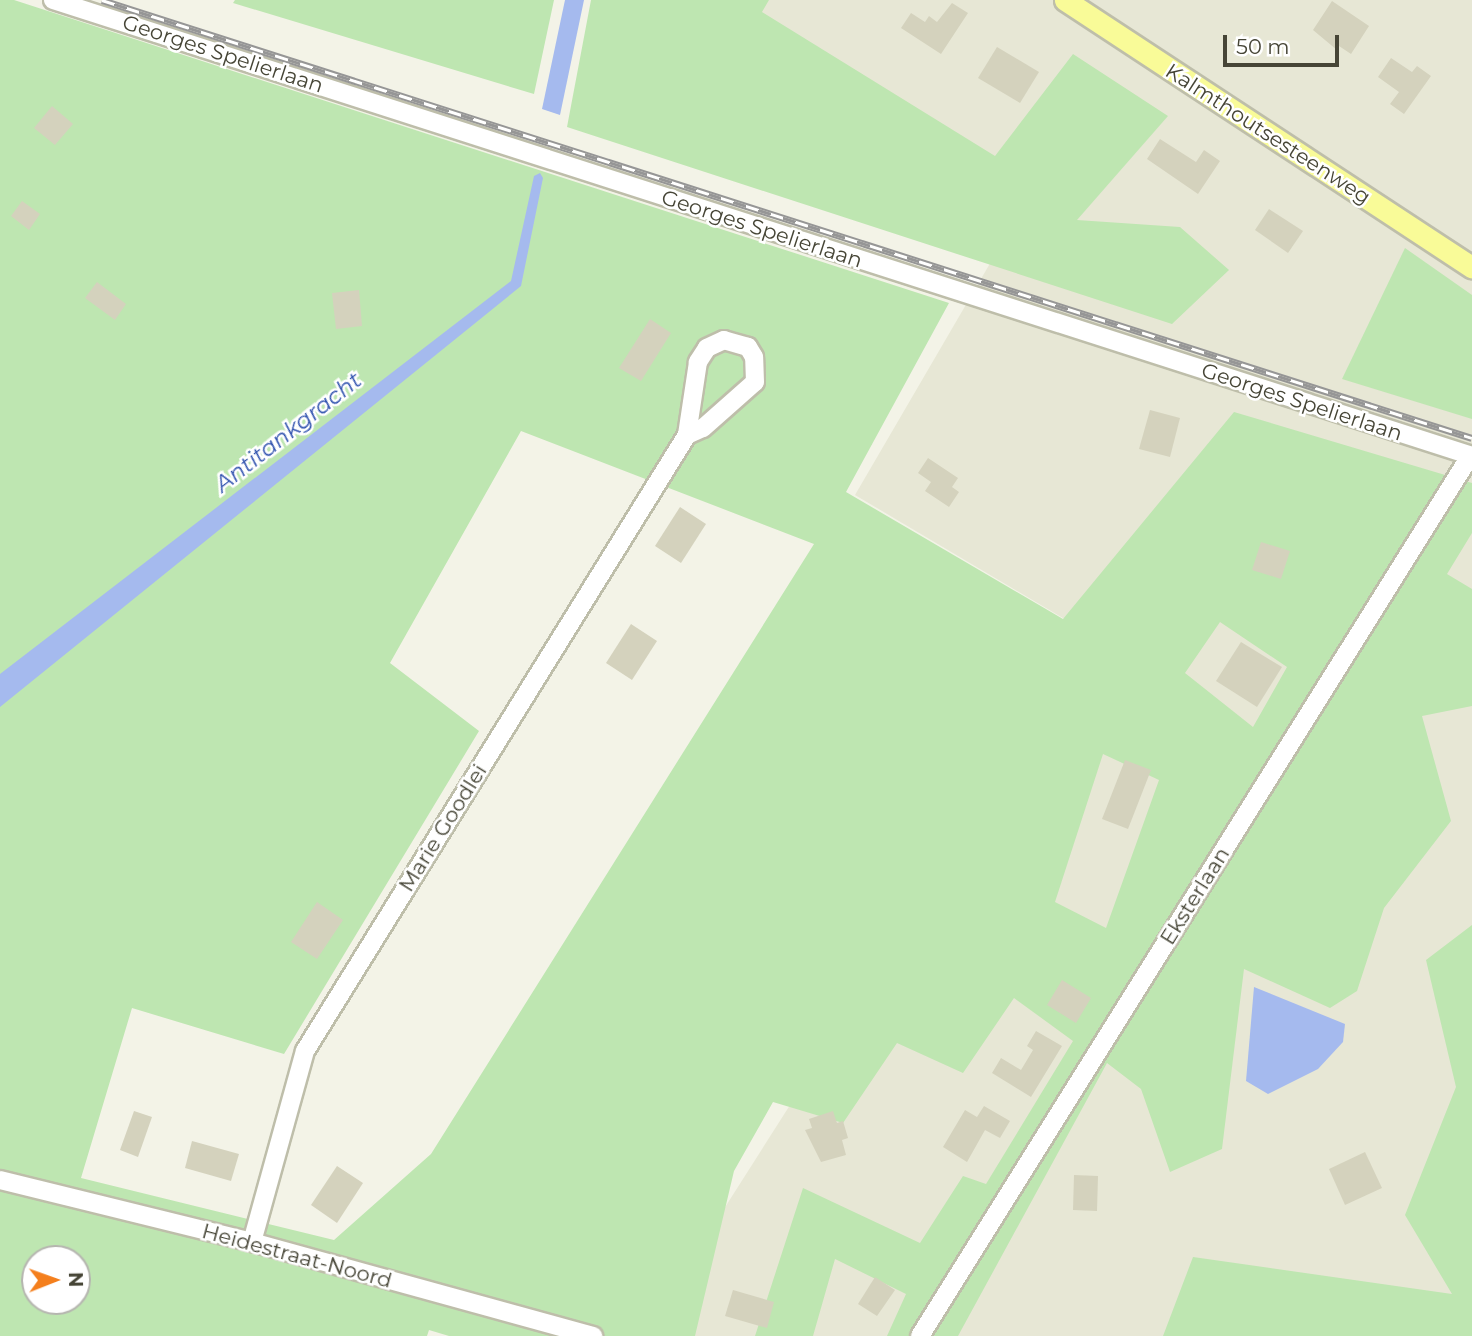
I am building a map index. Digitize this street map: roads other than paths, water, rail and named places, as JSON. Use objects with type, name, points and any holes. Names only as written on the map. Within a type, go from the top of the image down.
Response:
[{"type":"main road","name":"Kalmthoutsesteenweg","points":[[1065,0],[1472,267]]},
{"type":"street","name":"Georges Spelierlaan","points":[[53,0],[1471,456]]},
{"type":"street","name":"Marie Goodlei","points":[[252,1242],[305,1051],[687,435],[698,362],[707,348],[724,340],[748,347],[757,370],[749,391],[703,428],[687,435]]},
{"type":"street","name":"Eksterlaan","points":[[920,1336],[1471,456]]},
{"type":"street","name":"Heidestraat-Noord","points":[[0,1180],[252,1242],[593,1336]]},
{"type":"water","points":[[565,0],[584,0],[560,115],[542,109]]},
{"type":"water","name":"Antitankgracht","points":[[540,173],[543,178],[521,286],[0,707],[0,674],[511,281],[534,176]]},
{"type":"water","points":[[1254,987],[1345,1024],[1343,1042],[1318,1069],[1268,1094],[1246,1081]]},
{"type":"railway","points":[[102,0],[1472,438]]}]
